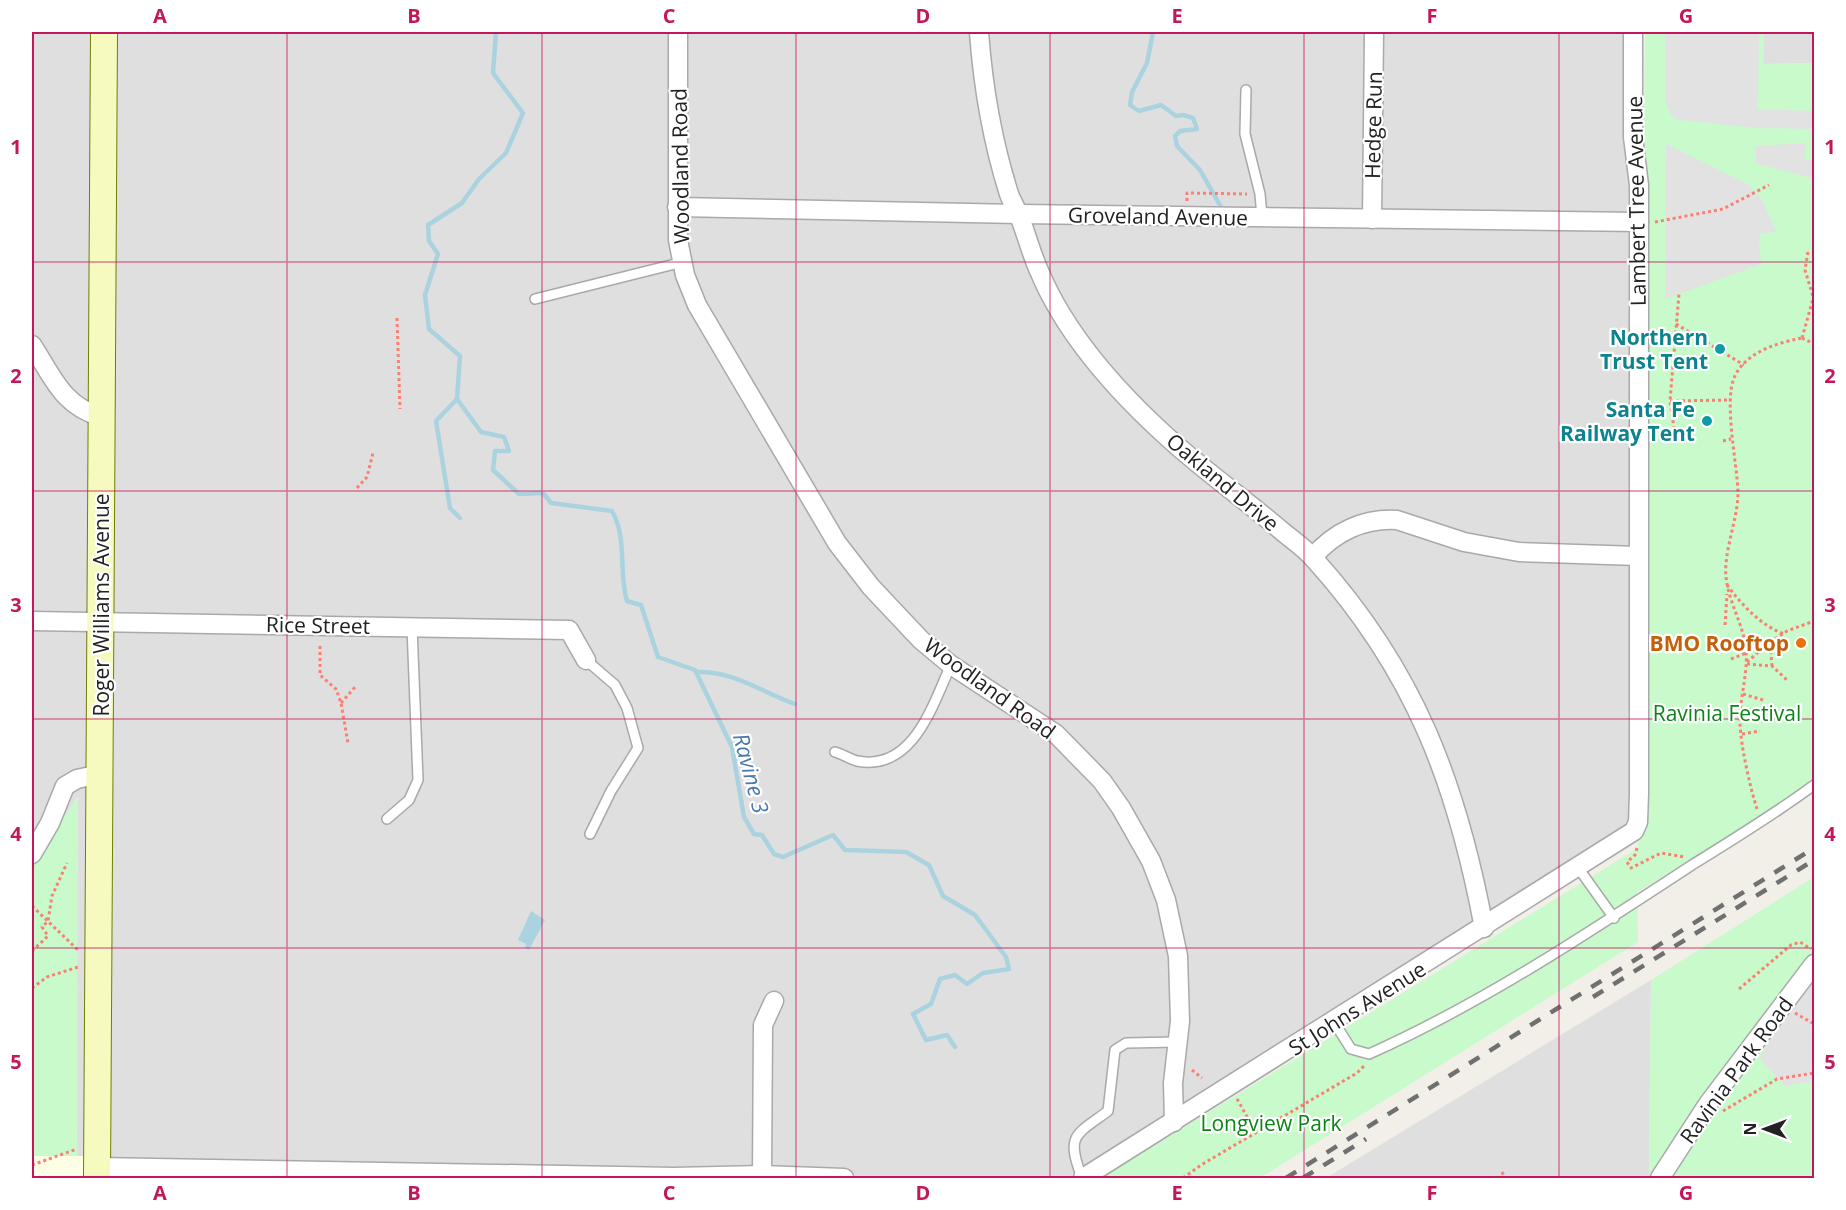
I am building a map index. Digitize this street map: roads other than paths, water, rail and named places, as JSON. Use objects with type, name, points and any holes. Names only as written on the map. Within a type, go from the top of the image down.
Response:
[{"type":"street","name":"Roger Williams Avenue","points":[[98,1173],[104,32]]},
{"type":"street","name":"Oakland Drive","points":[[979,32],[984,93],[991,126],[1010,196],[1049,292],[1078,338],[1104,371],[1174,443],[1313,557],[1346,597],[1386,654],[1408,691],[1433,742],[1459,813],[1484,928]]},
{"type":"street","name":"Hedge Run","points":[[1372,219],[1374,32]]},
{"type":"street","name":"Lambert Tree Avenue","points":[[1633,32],[1633,137],[1640,185],[1639,793],[1638,822],[1633,842]]},
{"type":"street","name":"Woodland Road","points":[[678,35],[678,240],[697,305],[837,543],[871,587],[921,640],[951,665],[1056,734],[1084,760],[1121,808],[1151,861],[1166,900],[1178,956],[1180,1021],[1173,1083],[1174,1122]]},
{"type":"street","name":"Groveland Avenue","points":[[677,207],[1640,222]]},
{"type":"street","points":[[32,345],[66,399],[84,412],[102,417]]},
{"type":"street","points":[[1313,557],[1340,533],[1365,522],[1386,519],[1397,520],[1464,542],[1519,552],[1638,556]]},
{"type":"street","name":"Rice Street","points":[[32,621],[569,630],[586,660]]},
{"type":"street","points":[[32,854],[50,823],[65,786],[77,779],[100,774]]},
{"type":"street","name":"St Johns Avenue","points":[[1082,1179],[1579,869],[1633,842]]},
{"type":"street","name":"Ravinia Park Road","points":[[1660,1179],[1700,1116],[1815,963]]},
{"type":"street","points":[[762,1175],[763,1025],[774,1001]]},
{"type":"street","points":[[98,1173],[674,1178],[762,1175],[844,1179]]},
{"type":"lane","points":[[1246,90],[1245,134],[1258,185],[1262,217]]},
{"type":"lane","points":[[535,298],[683,262]]},
{"type":"lane","points":[[387,819],[409,800],[418,780],[412,627]]},
{"type":"lane","points":[[586,660],[615,685],[627,708],[638,748],[611,791],[590,834]]},
{"type":"lane","points":[[836,752],[858,761],[878,760],[891,757],[903,748],[928,720],[951,665]]},
{"type":"lane","points":[[1334,1022],[1352,1049],[1369,1054],[1422,1031],[1614,918],[1693,865],[1762,823],[1815,785]]},
{"type":"lane","points":[[1579,869],[1614,918]]},
{"type":"lane","points":[[1082,1179],[1074,1157],[1075,1140],[1083,1127],[1108,1111],[1115,1050],[1126,1043],[1178,1042]]},
{"type":"water","points":[[531,911],[545,920],[529,950],[525,948],[526,944],[518,940]]},
{"type":"waterway","name":"Ravine 3","points":[[496,32],[493,73],[523,113],[506,153],[479,179],[462,203],[428,225],[429,241],[438,254],[425,295],[429,329],[460,356],[457,399],[481,432],[504,437],[509,451],[495,451],[493,470],[519,494],[543,493],[551,503],[612,511],[620,533],[624,590],[627,601],[641,605],[658,657],[695,670],[732,747],[744,817],[754,834],[762,835],[774,854],[783,857],[833,835],[845,850],[906,852],[929,865],[943,896],[975,915],[1006,957],[1009,969],[983,973],[967,984],[955,975],[940,979],[931,1004],[913,1014],[926,1040],[947,1035],[955,1047]]},
{"type":"waterway","points":[[1153,32],[1147,63],[1132,92],[1130,105],[1139,111],[1161,105],[1176,116],[1183,115],[1193,118],[1197,129],[1180,131],[1175,136],[1177,146],[1200,170],[1221,207]]},
{"type":"waterway","name":"Ravine 3","points":[[457,399],[436,421],[450,508],[460,518]]},
{"type":"waterway","name":"Ravine 3","points":[[696,672],[735,678],[795,704]]},
{"type":"railway","points":[[1286,1178],[1814,848]]},
{"type":"railway","points":[[1593,997],[1814,860]]},
{"type":"railway","points":[[1303,1178],[1366,1139]]},
{"type":"place","name":"Northern Trust Tent","points":[[1720,349]]},
{"type":"place","name":"Santa Fe Railway Tent","points":[[1707,421]]},
{"type":"place","name":"BMO Rooftop","points":[[1801,643]]},
{"type":"park label","name":"Ravinia Festival","points":[[1727,713]]},
{"type":"park label","name":"Longview Park","points":[[1271,1123]]}]
